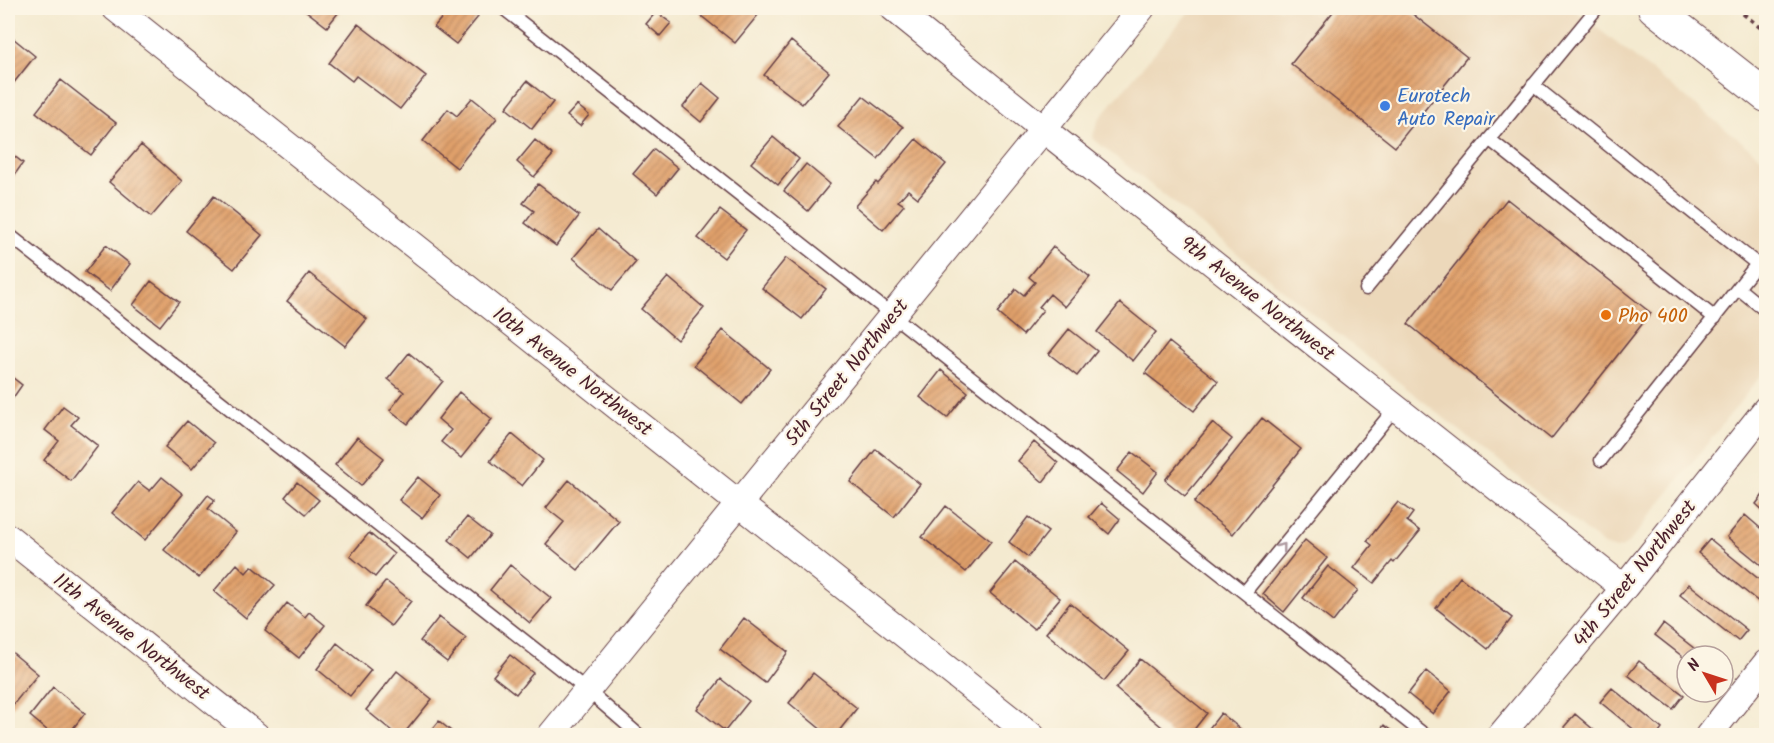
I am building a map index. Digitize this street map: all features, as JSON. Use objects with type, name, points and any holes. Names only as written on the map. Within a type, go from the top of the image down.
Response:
[{"type":"street","name":"10th Avenue Northwest","points":[[115,8],[1032,735]]},
{"type":"street","name":"9th Avenue Northwest","points":[[893,8],[1624,588]]},
{"type":"street","name":"5th Street Northwest","points":[[550,735],[1142,8]]},
{"type":"street","points":[[1667,11],[1767,96]]},
{"type":"street","name":"4th Street Northwest","points":[[1500,735],[1624,588],[1767,409]]},
{"type":"street","name":"11th Avenue Northwest","points":[[8,537],[257,735]]},
{"type":"street","points":[[1708,735],[1758,692],[1767,663]]},
{"type":"lane","points":[[503,8],[1426,735]]},
{"type":"lane","points":[[1366,289],[1597,8]]},
{"type":"lane","points":[[1533,85],[1757,264],[1601,460]]},
{"type":"lane","points":[[1490,139],[1715,318]]},
{"type":"lane","points":[[8,234],[587,690],[640,735]]},
{"type":"lane","points":[[1738,288],[1767,311]]},
{"type":"lane","points":[[1245,592],[1396,407]]},
{"type":"path","points":[[1736,8],[1767,32]]},
{"type":"shaded area","points":[[1192,8],[1572,8],[1766,161],[1766,369],[1632,539],[1623,547],[1616,549],[1605,546],[1092,138],[1099,119]]},
{"type":"building","points":[[307,8],[342,8],[327,27],[305,10]]},
{"type":"building","points":[[450,8],[466,8],[478,17],[456,44],[434,27]]},
{"type":"building","points":[[706,8],[748,8],[758,15],[735,43],[700,15]]},
{"type":"building","name":"Eurotech Auto Repair","points":[[1336,8],[1405,8],[1467,57],[1395,147],[1291,64]]},
{"type":"building","points":[[656,12],[671,23],[660,36],[646,24]]},
{"type":"building","points":[[358,24],[426,76],[400,109],[356,76],[352,81],[329,63]]},
{"type":"building","points":[[8,34],[35,56],[8,90]]},
{"type":"building","points":[[791,41],[829,72],[802,104],[764,75]]},
{"type":"building","points":[[61,80],[116,123],[91,155],[36,112]]},
{"type":"building","points":[[527,81],[553,102],[532,129],[506,108]]},
{"type":"building","points":[[702,83],[720,98],[701,122],[683,107]]},
{"type":"building","points":[[863,96],[903,127],[878,159],[838,127]]},
{"type":"building","points":[[472,98],[497,118],[457,168],[423,141],[448,109],[457,116]]},
{"type":"building","points":[[577,105],[589,115],[580,126],[567,116]]},
{"type":"building","points":[[773,137],[799,159],[778,185],[751,163]]},
{"type":"building","points":[[916,139],[946,164],[918,198],[908,190],[898,201],[904,205],[883,230],[855,206],[876,182],[878,184]]},
{"type":"building","points":[[535,140],[553,155],[534,177],[517,162]]},
{"type":"building","points":[[141,145],[182,181],[151,217],[109,182]]},
{"type":"building","points":[[654,149],[678,168],[657,194],[633,174]]},
{"type":"building","points":[[8,151],[23,163],[8,184]]},
{"type":"building","points":[[806,164],[830,184],[808,211],[784,191]]},
{"type":"building","points":[[538,184],[579,216],[556,246],[525,223],[534,211],[523,203]]},
{"type":"building","points":[[214,196],[262,235],[234,269],[186,231]]},
{"type":"building","points":[[1507,199],[1651,313],[1551,439],[1408,324]]},
{"type":"building","points":[[720,210],[746,230],[724,258],[698,238]]},
{"type":"building","points":[[598,229],[636,262],[612,290],[573,258]]},
{"type":"building","points":[[106,245],[130,264],[110,291],[85,272]]},
{"type":"building","points":[[1053,247],[1090,277],[1065,307],[1050,294],[1039,307],[1043,310],[1023,335],[997,313],[1016,289],[1024,295],[1035,282],[1029,277]]},
{"type":"building","points":[[786,258],[826,289],[802,319],[762,288]]},
{"type":"building","points":[[309,273],[367,319],[345,346],[287,301]]},
{"type":"building","points":[[668,277],[704,308],[677,340],[641,309]]},
{"type":"building","points":[[151,281],[179,302],[160,326],[133,305]]},
{"type":"building","points":[[1120,303],[1156,332],[1133,361],[1097,332]]},
{"type":"building","points":[[1069,329],[1097,351],[1077,376],[1049,354]]},
{"type":"building","points":[[723,330],[770,369],[742,404],[694,365]]},
{"type":"building","points":[[1169,342],[1218,381],[1194,411],[1145,373]]},
{"type":"building","points":[[409,353],[443,381],[408,424],[390,410],[404,392],[388,379]]},
{"type":"building","points":[[941,370],[968,392],[947,418],[920,397]]},
{"type":"building","points":[[8,374],[22,385],[8,405]]},
{"type":"building","points":[[459,392],[492,419],[461,458],[441,442],[451,430],[438,419]]},
{"type":"building","points":[[63,406],[78,417],[71,425],[98,446],[71,481],[44,460],[59,441],[45,430]]},
{"type":"building","points":[[1262,418],[1301,449],[1233,534],[1194,503]]},
{"type":"building","points":[[187,421],[214,443],[192,469],[165,447]]},
{"type":"building","points":[[1212,423],[1232,439],[1185,496],[1165,480]]},
{"type":"building","points":[[512,434],[543,460],[522,486],[490,461]]},
{"type":"building","points":[[357,437],[384,458],[361,486],[335,465]]},
{"type":"building","points":[[1034,442],[1058,463],[1043,482],[1018,461]]},
{"type":"building","points":[[876,449],[920,484],[894,517],[850,482]]},
{"type":"building","points":[[1132,452],[1158,472],[1143,492],[1117,471]]},
{"type":"building","points":[[162,477],[183,494],[145,540],[112,513],[138,482],[150,491]]},
{"type":"building","points":[[418,477],[440,495],[422,518],[399,500]]},
{"type":"building","points":[[569,480],[619,521],[578,570],[546,544],[564,522],[546,508]]},
{"type":"building","points":[[297,482],[319,500],[306,514],[285,497]]},
{"type":"building","points":[[1766,491],[1766,513],[1756,504]]},
{"type":"building","points":[[208,495],[215,500],[208,509],[236,532],[199,578],[164,550]]},
{"type":"building","points":[[1398,502],[1413,513],[1407,521],[1420,531],[1374,583],[1354,568],[1372,545],[1367,541]]},
{"type":"building","points":[[1101,503],[1120,519],[1109,534],[1089,517]]},
{"type":"building","points":[[946,506],[991,541],[966,572],[922,537]]},
{"type":"building","points":[[1745,515],[1766,533],[1766,569],[1727,537]]},
{"type":"building","points":[[467,517],[490,535],[471,558],[449,540]]},
{"type":"building","points":[[1028,517],[1048,532],[1028,557],[1009,542]]},
{"type":"building","points":[[369,533],[394,554],[375,577],[350,556]]},
{"type":"building","points":[[1710,539],[1766,585],[1765,607],[1698,553]]},
{"type":"building","points":[[1305,540],[1327,558],[1284,612],[1263,594]]},
{"type":"building","points":[[1015,562],[1060,598],[1034,629],[990,593]]},
{"type":"building","points":[[237,564],[246,573],[252,566],[275,585],[246,618],[214,591]]},
{"type":"building","points":[[510,565],[551,598],[530,623],[490,590]]},
{"type":"building","points":[[1328,566],[1358,590],[1333,622],[1303,598]]},
{"type":"building","points":[[1460,577],[1512,618],[1488,649],[1436,608]]},
{"type":"building","points":[[386,581],[411,601],[391,626],[366,606]]},
{"type":"building","points":[[1689,584],[1747,630],[1738,641],[1680,595]]},
{"type":"building","points":[[287,603],[305,617],[309,612],[325,625],[299,658],[265,631]]},
{"type":"building","points":[[1070,603],[1129,651],[1104,681],[1046,633]]},
{"type":"building","points":[[439,617],[466,638],[447,662],[420,641]]},
{"type":"building","points":[[744,618],[788,652],[765,683],[720,649]]},
{"type":"building","points":[[1663,624],[1689,644],[1675,644],[1675,651],[1655,635]]},
{"type":"building","points":[[337,643],[371,670],[350,696],[317,669]]},
{"type":"building","points":[[8,649],[38,674],[8,711]]},
{"type":"building","points":[[510,655],[533,673],[516,694],[493,676]]},
{"type":"building","points":[[1140,659],[1207,713],[1189,736],[1173,736],[1116,689]]},
{"type":"building","points":[[1639,661],[1675,688],[1675,704],[1677,704],[1673,709],[1628,675]]},
{"type":"building","points":[[397,671],[432,699],[402,736],[398,736],[366,710]]},
{"type":"building","points":[[1426,671],[1451,691],[1433,714],[1408,694]]},
{"type":"building","points":[[813,673],[857,708],[835,736],[829,736],[789,703]]},
{"type":"building","points":[[721,679],[749,701],[725,731],[697,709]]},
{"type":"building","points":[[53,687],[85,713],[67,736],[54,736],[30,716]]},
{"type":"building","points":[[1612,688],[1662,729],[1657,736],[1642,736],[1600,702]]},
{"type":"building","points":[[1221,713],[1249,736],[1203,736]]},
{"type":"building","points":[[1575,714],[1601,736],[1574,736],[1564,727]]},
{"type":"building","points":[[439,721],[457,736],[427,736]]},
{"type":"building","points":[[1384,725],[1398,736],[1376,736]]},
{"type":"place","name":"Eurotech Auto Repair","points":[[1385,106]]},
{"type":"place","name":"Pho 400","points":[[1606,315]]}]
